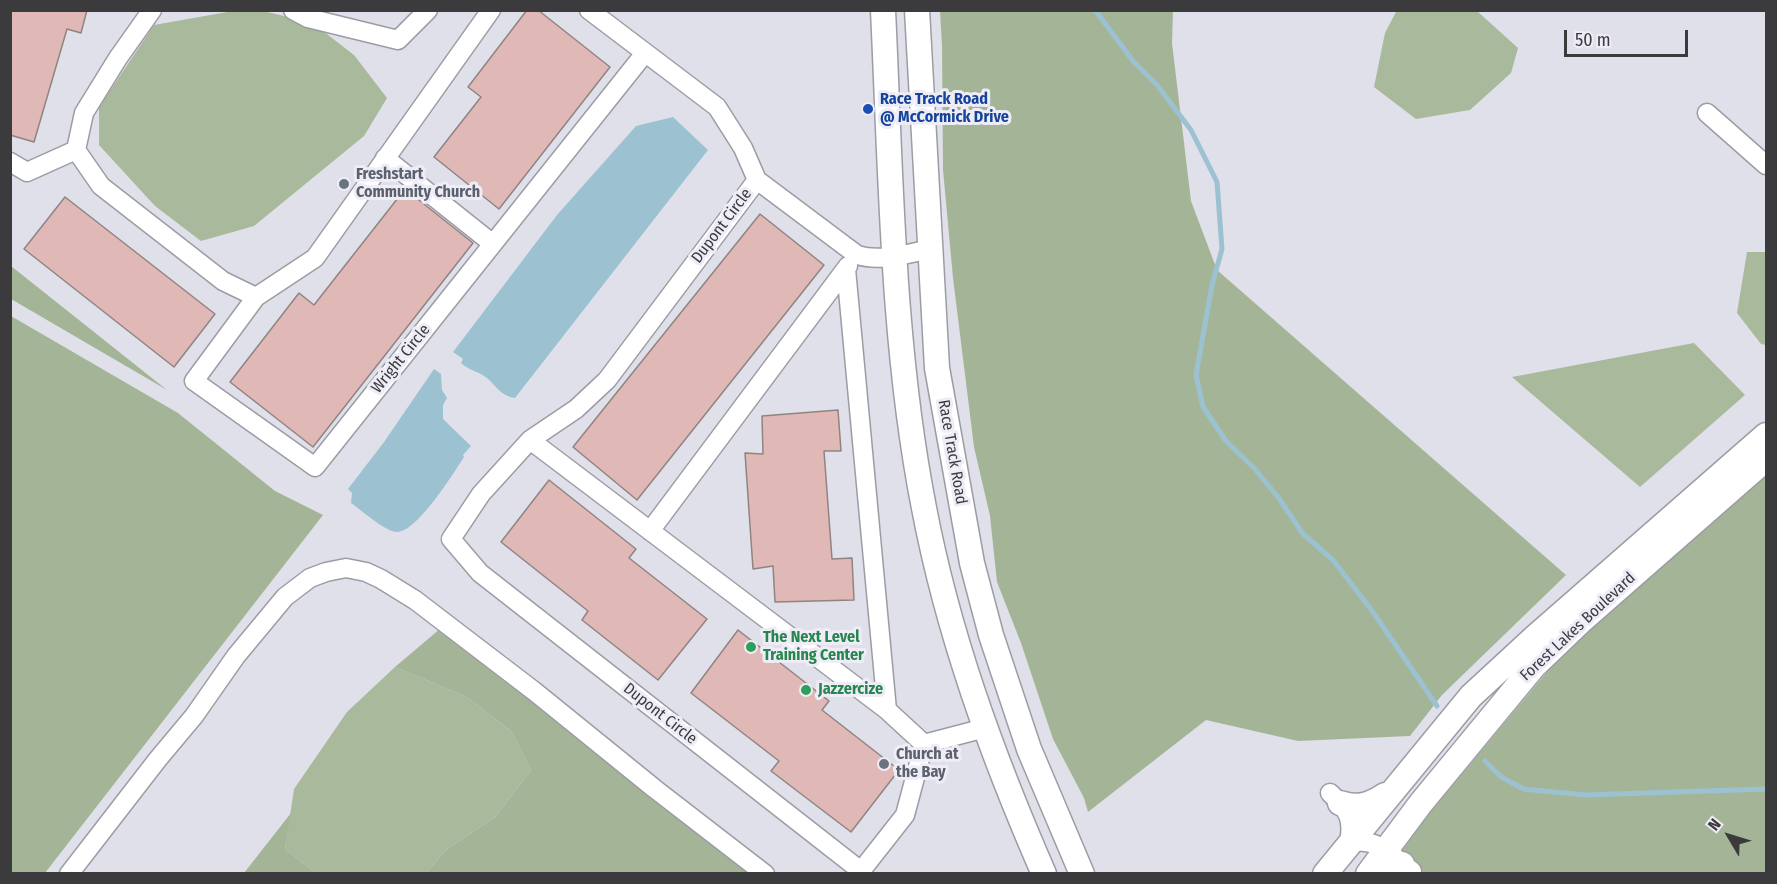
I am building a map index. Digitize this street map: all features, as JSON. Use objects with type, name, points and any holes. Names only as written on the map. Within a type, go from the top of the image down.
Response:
[{"type":"main road","points":[[883,10],[895,257],[907,397],[924,507],[944,598],[984,728],[1044,873]]},
{"type":"main road","name":"Race Track Road","points":[[917,10],[937,368],[972,563],[991,635],[1029,749],[1082,873]]},
{"type":"main road","points":[[1325,873],[1471,696],[1535,637],[1767,435]]},
{"type":"main road","name":"Forest Lakes Boulevard","points":[[1369,873],[1397,858],[1421,802],[1534,666],[1580,622],[1767,459]]},
{"type":"main road","points":[[1397,858],[1389,828],[1392,820],[1466,724],[1487,682]]},
{"type":"main road","points":[[1335,798],[1353,807],[1376,801],[1392,790]]},
{"type":"main road","points":[[1311,873],[1349,842]]},
{"type":"street","points":[[152,10],[118,58],[84,113],[76,150],[101,186],[223,281],[256,297]]},
{"type":"street","points":[[293,10],[308,18],[398,40],[428,10]]},
{"type":"street","name":"Wright Circle","points":[[491,10],[315,258],[256,297],[194,381],[315,467],[645,53]]},
{"type":"street","points":[[589,10],[717,106],[743,148],[757,180]]},
{"type":"street","points":[[1707,113],[1767,165]]},
{"type":"street","points":[[10,162],[27,172],[76,150]]},
{"type":"street","points":[[386,158],[493,244]]},
{"type":"street","name":"Dupont Circle","points":[[851,262],[757,180],[607,380],[576,409],[530,440],[481,494],[451,539],[480,573],[861,871],[906,815],[924,744]]},
{"type":"street","points":[[650,531],[851,262],[868,258],[895,257],[930,249]]},
{"type":"street","points":[[851,262],[887,711]]},
{"type":"street","points":[[530,440],[887,711],[924,744],[984,728]]},
{"type":"street","points":[[69,873],[285,597],[310,578],[346,568],[366,572],[415,600],[765,873]]},
{"type":"street","points":[[1335,798],[1347,811],[1350,821],[1349,842],[1364,840],[1373,842],[1397,858]]},
{"type":"green space","points":[[1397,10],[1477,11],[1518,48],[1511,73],[1470,110],[1416,119],[1374,87],[1385,33]]},
{"type":"green space","points":[[233,11],[263,11],[284,16],[323,31],[354,55],[387,98],[364,136],[254,226],[201,241],[155,206],[99,145],[99,107],[154,25]]},
{"type":"green space","points":[[940,11],[1173,11],[1172,43],[1191,201],[1217,270],[1566,575],[1442,695],[1410,736],[1298,741],[1206,720],[1088,812],[1084,798],[1053,739],[1021,643],[997,582],[990,516],[974,447],[953,278],[943,170]]},
{"type":"green space","points":[[1747,252],[1766,252],[1766,345],[1761,344],[1737,313]]},
{"type":"green space","points":[[11,266],[167,390],[11,299]]},
{"type":"green space","points":[[11,316],[178,413],[275,491],[323,515],[45,873],[11,873]]},
{"type":"green space","points":[[1694,343],[1745,395],[1640,487],[1512,377]]},
{"type":"green space","points":[[1766,471],[1766,873],[1390,874],[1413,872],[1410,854],[1402,851],[1428,815],[1571,643]]},
{"type":"green space","points":[[441,628],[764,873],[426,873],[447,849],[495,817],[531,770],[512,732],[467,697],[395,667]]},
{"type":"green space","points":[[395,667],[467,697],[512,732],[531,770],[495,817],[447,849],[426,873],[316,873],[285,849],[294,789],[347,712]]},
{"type":"green space","points":[[291,813],[285,849],[316,873],[244,873]]},
{"type":"water","points":[[673,117],[708,150],[515,398],[503,393],[487,378],[461,363],[463,359],[453,352],[557,215],[636,126]]},
{"type":"water","points":[[434,369],[441,374],[442,390],[447,398],[443,405],[443,419],[471,446],[424,513],[405,529],[392,531],[380,525],[351,503],[352,493],[348,489],[384,442]]},
{"type":"building","points":[[10,10],[87,10],[81,33],[67,29],[34,142],[10,135]]},
{"type":"building","points":[[527,10],[538,10],[610,67],[499,209],[434,157],[481,97],[468,87]]},
{"type":"building","points":[[405,189],[473,243],[313,447],[230,382],[299,293],[314,305]]},
{"type":"building","points":[[65,197],[215,314],[174,367],[24,249]]},
{"type":"building","points":[[760,214],[824,265],[637,500],[573,447]]},
{"type":"building","points":[[838,410],[841,451],[824,451],[832,559],[852,558],[854,600],[775,602],[773,566],[753,569],[745,453],[763,454],[762,416]]},
{"type":"building","points":[[549,480],[636,549],[629,558],[707,619],[658,680],[582,620],[588,611],[501,542]]},
{"type":"building","points":[[738,630],[829,701],[822,710],[899,770],[851,832],[771,771],[779,761],[691,693]]},
{"type":"waterway","points":[[1095,10],[1133,61],[1157,85],[1191,130],[1217,182],[1222,249],[1212,285],[1196,375],[1203,407],[1226,441],[1254,468],[1278,497],[1303,534],[1333,560],[1373,612],[1437,706]]},
{"type":"waterway","points":[[1485,761],[1501,777],[1524,789],[1585,795],[1766,789]]},
{"type":"place","name":"Race Track Road @ McCormick Drive","points":[[868,109]]},
{"type":"place","name":"Freshstart Community Church","points":[[344,184]]},
{"type":"place","name":"The Next Level Training Center","points":[[751,647]]},
{"type":"place","name":"Jazzercize","points":[[806,690]]},
{"type":"place","name":"Church at the Bay","points":[[884,764]]}]
